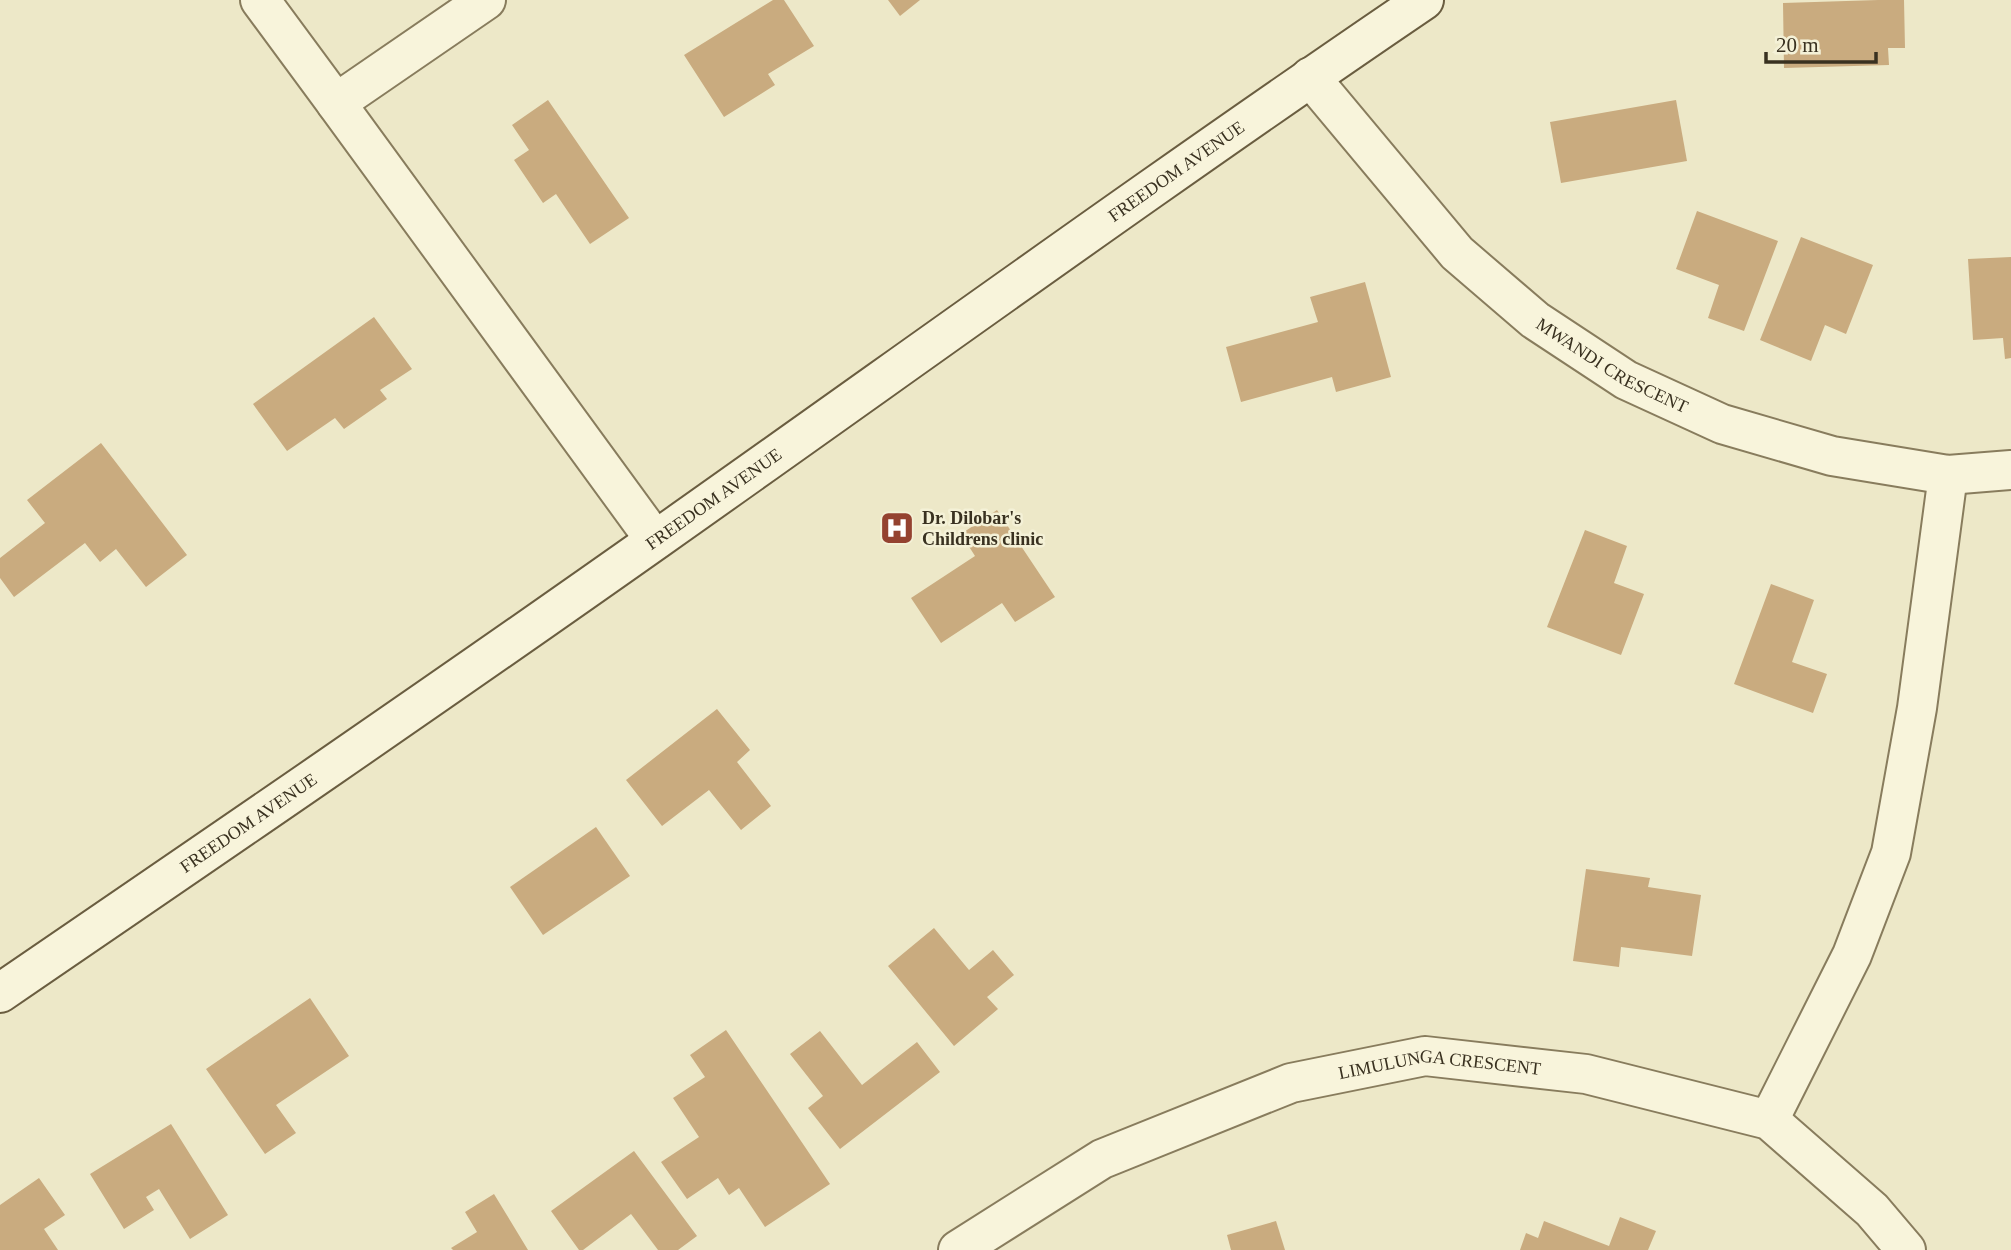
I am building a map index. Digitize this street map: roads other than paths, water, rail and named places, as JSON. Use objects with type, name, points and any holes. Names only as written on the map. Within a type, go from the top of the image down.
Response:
[{"type":"street","points":[[260,0],[655,540]]},
{"type":"street","points":[[336,103],[486,0]]},
{"type":"street","name":"FREEDOM AVENUE","points":[[0,993],[655,540],[1310,77],[1424,0]]},
{"type":"street","name":"MWANDI CRESCENT","points":[[1310,77],[1457,253],[1535,320],[1626,380],[1722,424],[1832,456],[1948,475],[2011,470]]},
{"type":"street","points":[[1769,1120],[1852,955],[1891,853],[1917,708],[1948,475]]},
{"type":"street","name":"LIMULUNGA CRESCENT","points":[[958,1250],[1102,1159],[1291,1083],[1425,1056],[1587,1074],[1769,1120],[1872,1210],[1906,1250]]},
{"type":"place","name":"Dr. Dilobar's Childrens clinic","points":[[897,528]]}]
